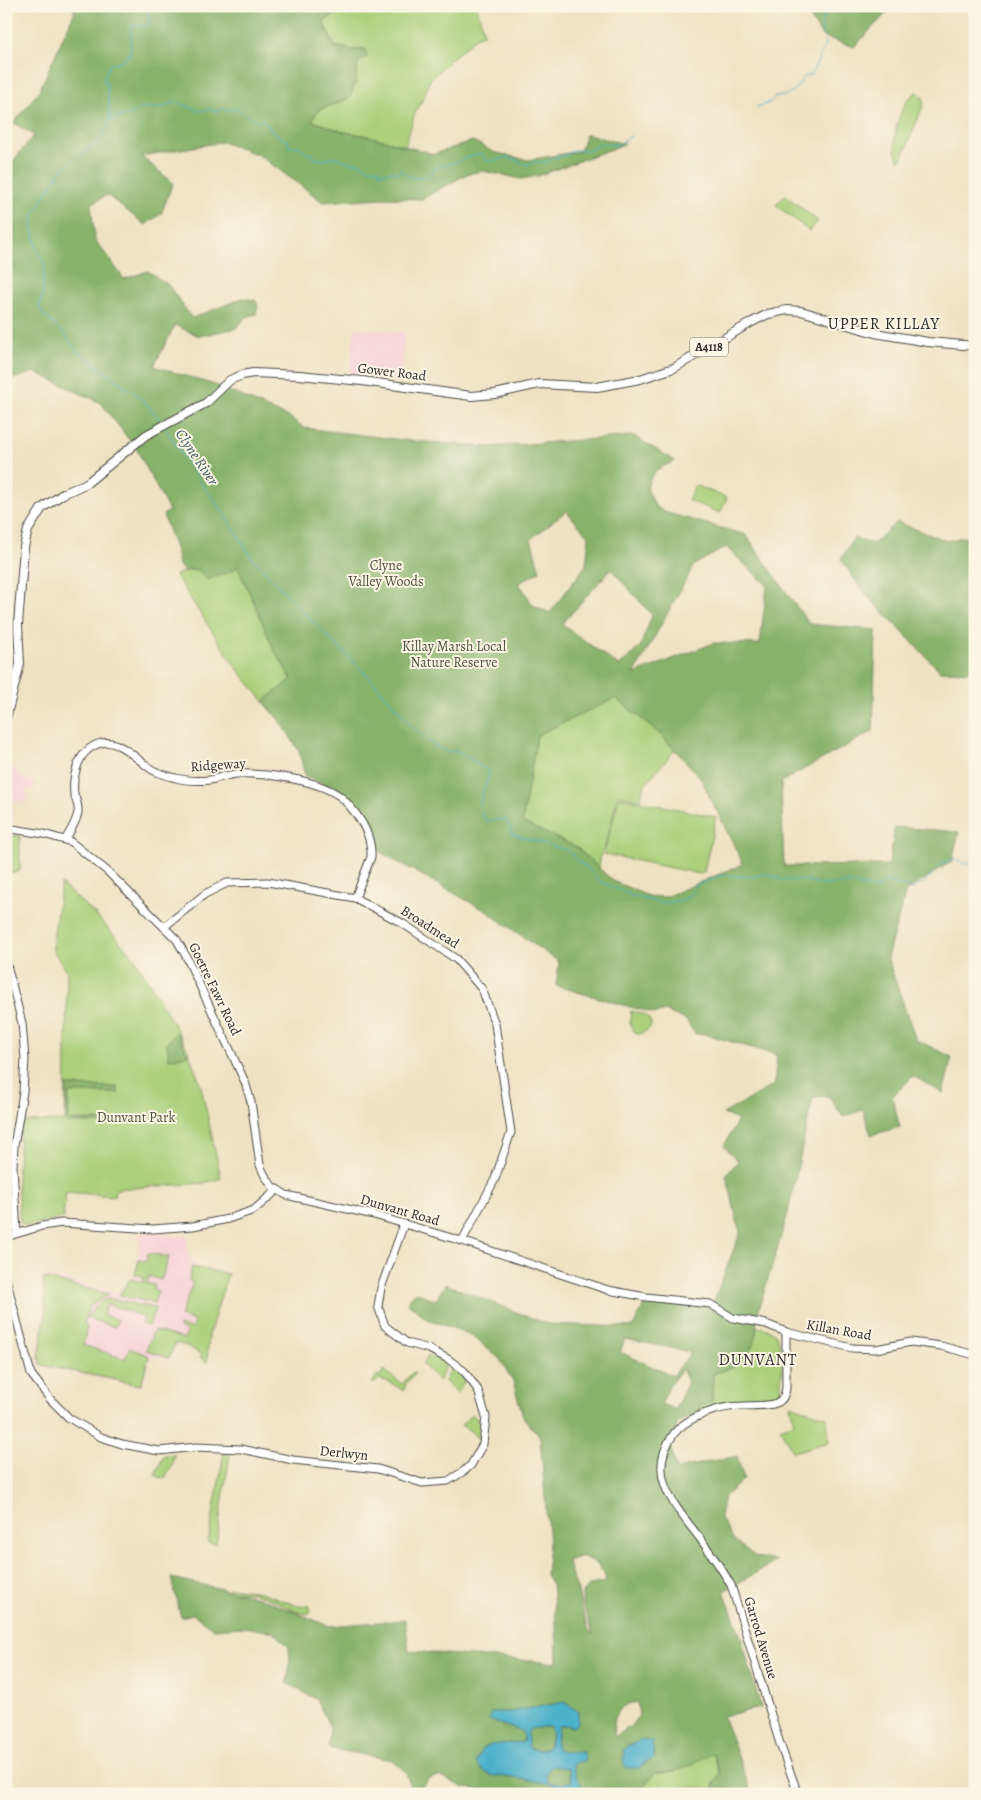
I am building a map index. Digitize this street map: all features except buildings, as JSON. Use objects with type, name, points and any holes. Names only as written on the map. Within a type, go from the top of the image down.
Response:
[{"type":"main road","name":"Gower Road","points":[[6,718],[20,664],[18,625],[24,547],[28,530],[42,508],[63,494],[87,483],[146,435],[206,403],[230,380],[242,374],[300,375],[362,381],[471,396],[495,394],[539,384],[597,387],[623,383],[674,368],[752,322],[773,313],[787,310],[801,311],[875,333],[928,342],[975,346]]},
{"type":"street","name":"Ridgeway","points":[[66,840],[78,814],[74,790],[77,769],[84,754],[90,748],[99,744],[111,743],[124,747],[152,770],[178,779],[200,781],[234,774],[249,774],[311,782],[341,797],[359,817],[366,831],[372,849],[371,857],[355,898]]},
{"type":"street","name":"Goetre Fawr Road","points":[[6,828],[38,832],[66,840],[101,866],[177,940],[245,1082],[251,1102],[260,1165],[267,1180],[276,1190]]},
{"type":"street","name":"Broadmead","points":[[164,927],[205,894],[231,882],[268,882],[355,898],[402,923],[456,959],[482,989],[495,1024],[511,1132],[495,1179],[462,1241]]},
{"type":"street","points":[[6,961],[22,1023],[25,1059],[23,1092],[14,1153],[17,1233]]},
{"type":"street","name":"Dunvant Road","points":[[276,1190],[286,1195],[360,1211],[462,1241],[608,1290],[646,1297],[710,1304],[733,1318],[766,1324],[786,1332]]},
{"type":"street","points":[[6,1237],[42,1226],[72,1222],[153,1229],[193,1226],[228,1219],[254,1210],[276,1190]]},
{"type":"street","name":"Derlwyn","points":[[6,1279],[27,1361],[38,1384],[69,1418],[102,1437],[122,1444],[159,1451],[196,1447],[241,1450],[293,1460],[378,1469],[422,1483],[448,1481],[471,1464],[483,1444],[486,1417],[478,1390],[464,1370],[429,1349],[407,1343],[385,1326],[378,1306],[381,1288],[404,1224]]},
{"type":"street","name":"Killan Road","points":[[786,1332],[852,1348],[876,1349],[912,1342],[941,1346],[975,1355]]},
{"type":"street","name":"Garrod Avenue","points":[[786,1332],[786,1388],[784,1398],[776,1403],[738,1406],[697,1416],[674,1433],[666,1446],[662,1473],[665,1489],[673,1502],[718,1563],[731,1585],[780,1744],[798,1794]]},
{"type":"shaded area","points":[[355,328],[405,333],[400,380],[350,375]]},
{"type":"shaded area","points":[[6,763],[14,765],[15,771],[20,774],[19,777],[35,782],[34,790],[27,789],[26,802],[13,802],[13,824],[6,824]]},
{"type":"shaded area","points":[[139,1233],[187,1237],[187,1250],[195,1267],[229,1273],[205,1351],[176,1343],[169,1360],[151,1356],[142,1387],[40,1366],[37,1357],[45,1312],[42,1276],[119,1292],[135,1274],[140,1245]]},
{"type":"green space","name":"Clyne Valley Woods","points":[[69,6],[352,6],[323,21],[334,46],[352,50],[365,49],[367,57],[358,63],[355,83],[350,98],[318,110],[312,121],[345,132],[368,136],[434,154],[473,141],[493,152],[528,160],[580,151],[586,134],[625,144],[538,176],[521,179],[483,171],[467,174],[422,199],[381,198],[323,202],[259,155],[222,142],[141,156],[173,183],[161,214],[145,225],[107,195],[91,204],[95,240],[124,279],[148,271],[168,285],[192,318],[243,298],[255,300],[258,306],[256,314],[246,317],[237,328],[199,336],[175,325],[154,366],[218,386],[290,418],[304,428],[403,440],[488,447],[634,436],[675,461],[656,470],[650,479],[647,488],[655,506],[664,512],[746,535],[809,624],[876,630],[873,731],[781,782],[784,866],[889,865],[895,827],[959,832],[952,861],[906,891],[887,957],[916,1040],[952,1057],[943,1093],[913,1076],[892,1097],[900,1127],[871,1135],[863,1110],[843,1117],[829,1096],[813,1097],[788,1213],[756,1319],[757,1327],[753,1347],[734,1367],[713,1374],[712,1401],[700,1406],[700,1411],[678,1422],[670,1446],[676,1469],[737,1456],[744,1479],[724,1497],[720,1516],[733,1540],[756,1557],[777,1561],[724,1591],[741,1637],[761,1708],[723,1716],[752,1794],[713,1794],[715,1783],[720,1773],[713,1753],[682,1769],[655,1773],[636,1794],[581,1794],[581,1786],[574,1772],[573,1764],[578,1762],[583,1752],[564,1752],[558,1750],[556,1743],[558,1726],[573,1727],[578,1711],[564,1702],[511,1712],[491,1712],[503,1727],[522,1731],[524,1737],[523,1742],[490,1745],[490,1775],[545,1783],[556,1786],[571,1794],[560,1794],[555,1791],[513,1793],[465,1788],[439,1776],[428,1779],[417,1794],[388,1794],[388,1787],[410,1787],[406,1772],[392,1760],[328,1748],[330,1727],[316,1699],[287,1683],[290,1664],[289,1647],[274,1632],[243,1627],[214,1629],[193,1614],[181,1617],[171,1578],[258,1597],[329,1626],[405,1620],[409,1651],[557,1663],[552,1584],[546,1575],[549,1544],[540,1437],[523,1417],[513,1381],[499,1358],[469,1334],[425,1318],[407,1302],[415,1292],[436,1300],[445,1284],[547,1324],[633,1327],[646,1301],[698,1306],[713,1303],[740,1233],[726,1175],[738,1161],[724,1146],[738,1120],[723,1114],[774,1085],[777,1055],[704,1034],[695,1034],[686,1020],[665,1011],[656,1014],[556,986],[559,962],[486,911],[382,853],[366,822],[345,792],[305,776],[299,751],[283,725],[264,701],[292,679],[274,650],[237,566],[234,570],[207,580],[199,570],[189,569],[183,571],[177,562],[178,557],[163,515],[169,511],[137,450],[101,403],[35,372],[6,381],[6,170],[34,135],[14,123],[39,91],[75,11]],"holes":[[[566,511],[589,537],[586,565],[550,613],[533,605],[519,583],[540,571],[531,539]],[[726,547],[767,585],[760,644],[714,643],[634,674],[694,565]],[[611,569],[652,615],[640,647],[619,666],[562,624]],[[616,698],[661,735],[700,777],[743,864],[665,897],[648,896],[613,881],[576,847],[522,822],[537,735]],[[625,1339],[691,1352],[673,1376],[620,1352]],[[682,1369],[688,1382],[675,1409],[661,1404],[669,1386]],[[581,1556],[598,1565],[605,1577],[606,1582],[590,1585],[582,1594],[583,1605],[593,1634],[591,1634],[587,1625],[568,1561]],[[637,1702],[639,1715],[631,1726],[615,1737],[614,1724],[616,1716],[624,1706]],[[641,1739],[654,1748],[655,1757],[639,1768],[623,1759],[627,1746]]]},
{"type":"green space","points":[[352,6],[477,6],[484,34],[479,35],[430,80],[415,113],[405,146],[345,132],[312,121],[318,110],[339,103],[355,83],[358,63],[365,49],[352,50],[334,46],[323,21]]},
{"type":"green space","points":[[803,6],[893,6],[854,47],[822,36]]},
{"type":"green space","points":[[918,92],[923,97],[924,103],[902,159],[899,160],[896,154],[895,134],[901,112],[906,102]]},
{"type":"green space","points":[[785,195],[818,221],[809,231],[776,205]]},
{"type":"green space","points":[[695,485],[727,498],[720,513],[688,500]]},
{"type":"green space","points":[[897,522],[947,541],[962,537],[975,539],[975,672],[940,671],[862,590],[841,559],[854,538],[873,544]]},
{"type":"green space","points":[[237,566],[274,650],[292,680],[283,725],[235,666],[175,575],[198,569]]},
{"type":"green space","points":[[616,697],[661,735],[675,750],[645,784],[640,800],[618,795],[605,847],[601,854],[599,868],[576,847],[522,823],[537,735]]},
{"type":"green space","points":[[619,797],[716,817],[704,872],[700,874],[604,854]]},
{"type":"green space","points":[[6,835],[20,836],[20,871],[6,874]]},
{"type":"green space","name":"Dunvant Park","points":[[61,884],[96,915],[135,959],[188,1050],[201,1086],[221,1178],[205,1183],[116,1189],[114,1196],[66,1192],[63,1218],[27,1226],[20,1222],[17,1180],[21,1122],[65,1121],[67,971],[53,951]]},
{"type":"green space","points":[[631,1011],[647,1017],[650,1020],[651,1026],[638,1034],[633,1031],[630,1023]]},
{"type":"green space","points":[[177,1032],[188,1055],[169,1059],[167,1043]]},
{"type":"green space","points":[[67,1086],[118,1087],[118,1093],[69,1093],[69,1120],[117,1120],[117,1123],[66,1123]]},
{"type":"green space","points":[[148,1253],[169,1257],[161,1280],[149,1276],[148,1281],[143,1280],[143,1276],[135,1274],[139,1260],[146,1261]]},
{"type":"green space","points":[[192,1267],[228,1274],[209,1334],[207,1363],[201,1358],[201,1354],[187,1346],[175,1343],[169,1358],[146,1350],[154,1330],[184,1339],[187,1332],[179,1328],[179,1326],[192,1329],[194,1321],[180,1316],[193,1283],[189,1280]]},
{"type":"green space","points":[[43,1278],[109,1294],[90,1306],[84,1322],[87,1328],[83,1345],[125,1359],[130,1348],[149,1356],[141,1385],[41,1365],[39,1357],[46,1311]]},
{"type":"green space","points":[[130,1279],[155,1285],[154,1289],[158,1291],[154,1303],[119,1295]]},
{"type":"green space","points":[[105,1299],[155,1308],[149,1326],[142,1324],[144,1317],[107,1304],[103,1315],[118,1320],[115,1327],[87,1318],[94,1307]]},
{"type":"green space","points":[[757,1327],[771,1331],[778,1339],[782,1365],[778,1398],[733,1402],[700,1411],[700,1406],[712,1401],[713,1374],[734,1367],[753,1347]]},
{"type":"green space","points":[[428,1355],[447,1363],[439,1381],[423,1365]]},
{"type":"green space","points":[[452,1366],[465,1379],[458,1394],[445,1381]]},
{"type":"green space","points":[[384,1370],[402,1384],[413,1372],[415,1373],[406,1383],[404,1391],[391,1383],[379,1379],[372,1383],[377,1375],[380,1376]]},
{"type":"green space","points":[[790,1405],[827,1417],[829,1442],[793,1452],[780,1428],[794,1423]]},
{"type":"green space","points":[[472,1414],[482,1423],[479,1440],[472,1432],[461,1425]]},
{"type":"green space","points":[[224,1452],[230,1454],[216,1544],[208,1543]]},
{"type":"green space","points":[[174,1454],[172,1466],[164,1479],[155,1475],[164,1455]]},
{"type":"green space","points":[[229,1588],[261,1592],[295,1605],[310,1606],[310,1613],[295,1611],[254,1593],[228,1591]]},
{"type":"green space","points":[[551,1726],[550,1742],[545,1749],[536,1750],[529,1748],[527,1734],[530,1729]]},
{"type":"green space","points":[[713,1753],[720,1774],[715,1783],[713,1794],[710,1794],[711,1789],[683,1787],[683,1794],[636,1794],[655,1773],[682,1769]]},
{"type":"green space","points":[[551,1766],[568,1768],[572,1781],[559,1784],[548,1782],[546,1774]]},
{"type":"water","points":[[564,1702],[578,1711],[578,1723],[573,1727],[558,1726],[556,1743],[558,1750],[564,1752],[583,1752],[585,1760],[573,1764],[574,1772],[581,1786],[581,1794],[571,1794],[556,1786],[545,1783],[490,1775],[476,1763],[482,1749],[490,1745],[523,1742],[522,1731],[489,1720],[491,1712],[511,1712]],"holes":[[[550,1726],[552,1738],[548,1746],[541,1750],[529,1748],[527,1734],[530,1729]],[[551,1766],[568,1768],[572,1781],[559,1784],[548,1782],[546,1774]]]},
{"type":"water","points":[[641,1739],[653,1742],[654,1759],[647,1761],[639,1768],[625,1767],[623,1750]]},
{"type":"waterway","name":"Clyne River","points":[[146,6],[150,25],[148,27],[131,25],[131,46],[128,56],[110,64],[103,79],[107,84],[110,117],[106,131],[95,144],[61,170],[33,215],[32,224],[37,249],[44,263],[43,294],[39,307],[46,317],[62,331],[77,351],[141,398],[162,422]]},
{"type":"waterway","points":[[757,107],[769,103],[775,97],[790,93],[805,76],[811,75],[825,45],[821,24],[829,6]]},
{"type":"waterway","points":[[110,120],[133,113],[141,108],[161,108],[175,102],[199,111],[211,109],[218,112],[220,108],[228,110],[237,108],[258,122],[262,119],[280,138],[288,140],[289,147],[299,146],[309,155],[311,153],[314,158],[322,160],[335,157],[351,163],[360,163],[367,168],[379,169],[379,173],[394,171],[397,174],[400,170],[411,178],[431,177],[431,171],[436,168],[474,155],[483,154],[486,160],[489,161],[503,158],[519,161],[526,165],[533,162],[547,162],[574,150],[591,150],[599,144],[618,145],[631,136]]},
{"type":"waterway","name":"Clyne River","points":[[165,428],[200,482],[220,507],[252,558],[298,607],[369,677],[412,726],[428,741],[446,752],[456,751],[461,753],[490,772],[480,804],[480,810],[487,821],[505,819],[512,834],[569,851],[576,860],[601,882],[635,897],[662,903],[682,900],[689,896],[695,886],[722,875],[750,877],[765,874],[783,880],[804,880],[822,885],[851,883],[860,886],[866,885],[873,890],[880,888],[883,882],[887,881],[914,889],[927,880],[943,863],[954,858],[965,864],[975,861]]},
{"type":"waterway","points":[[582,1791],[585,1794]]},
{"type":"district","name":"UPPER KILLAY","points":[[884,324]]},
{"type":"district","name":"DUNVANT","points":[[758,1360]]},
{"type":"park label","name":"Killay Marsh Local Nature Reserve","points":[[454,654]]}]
